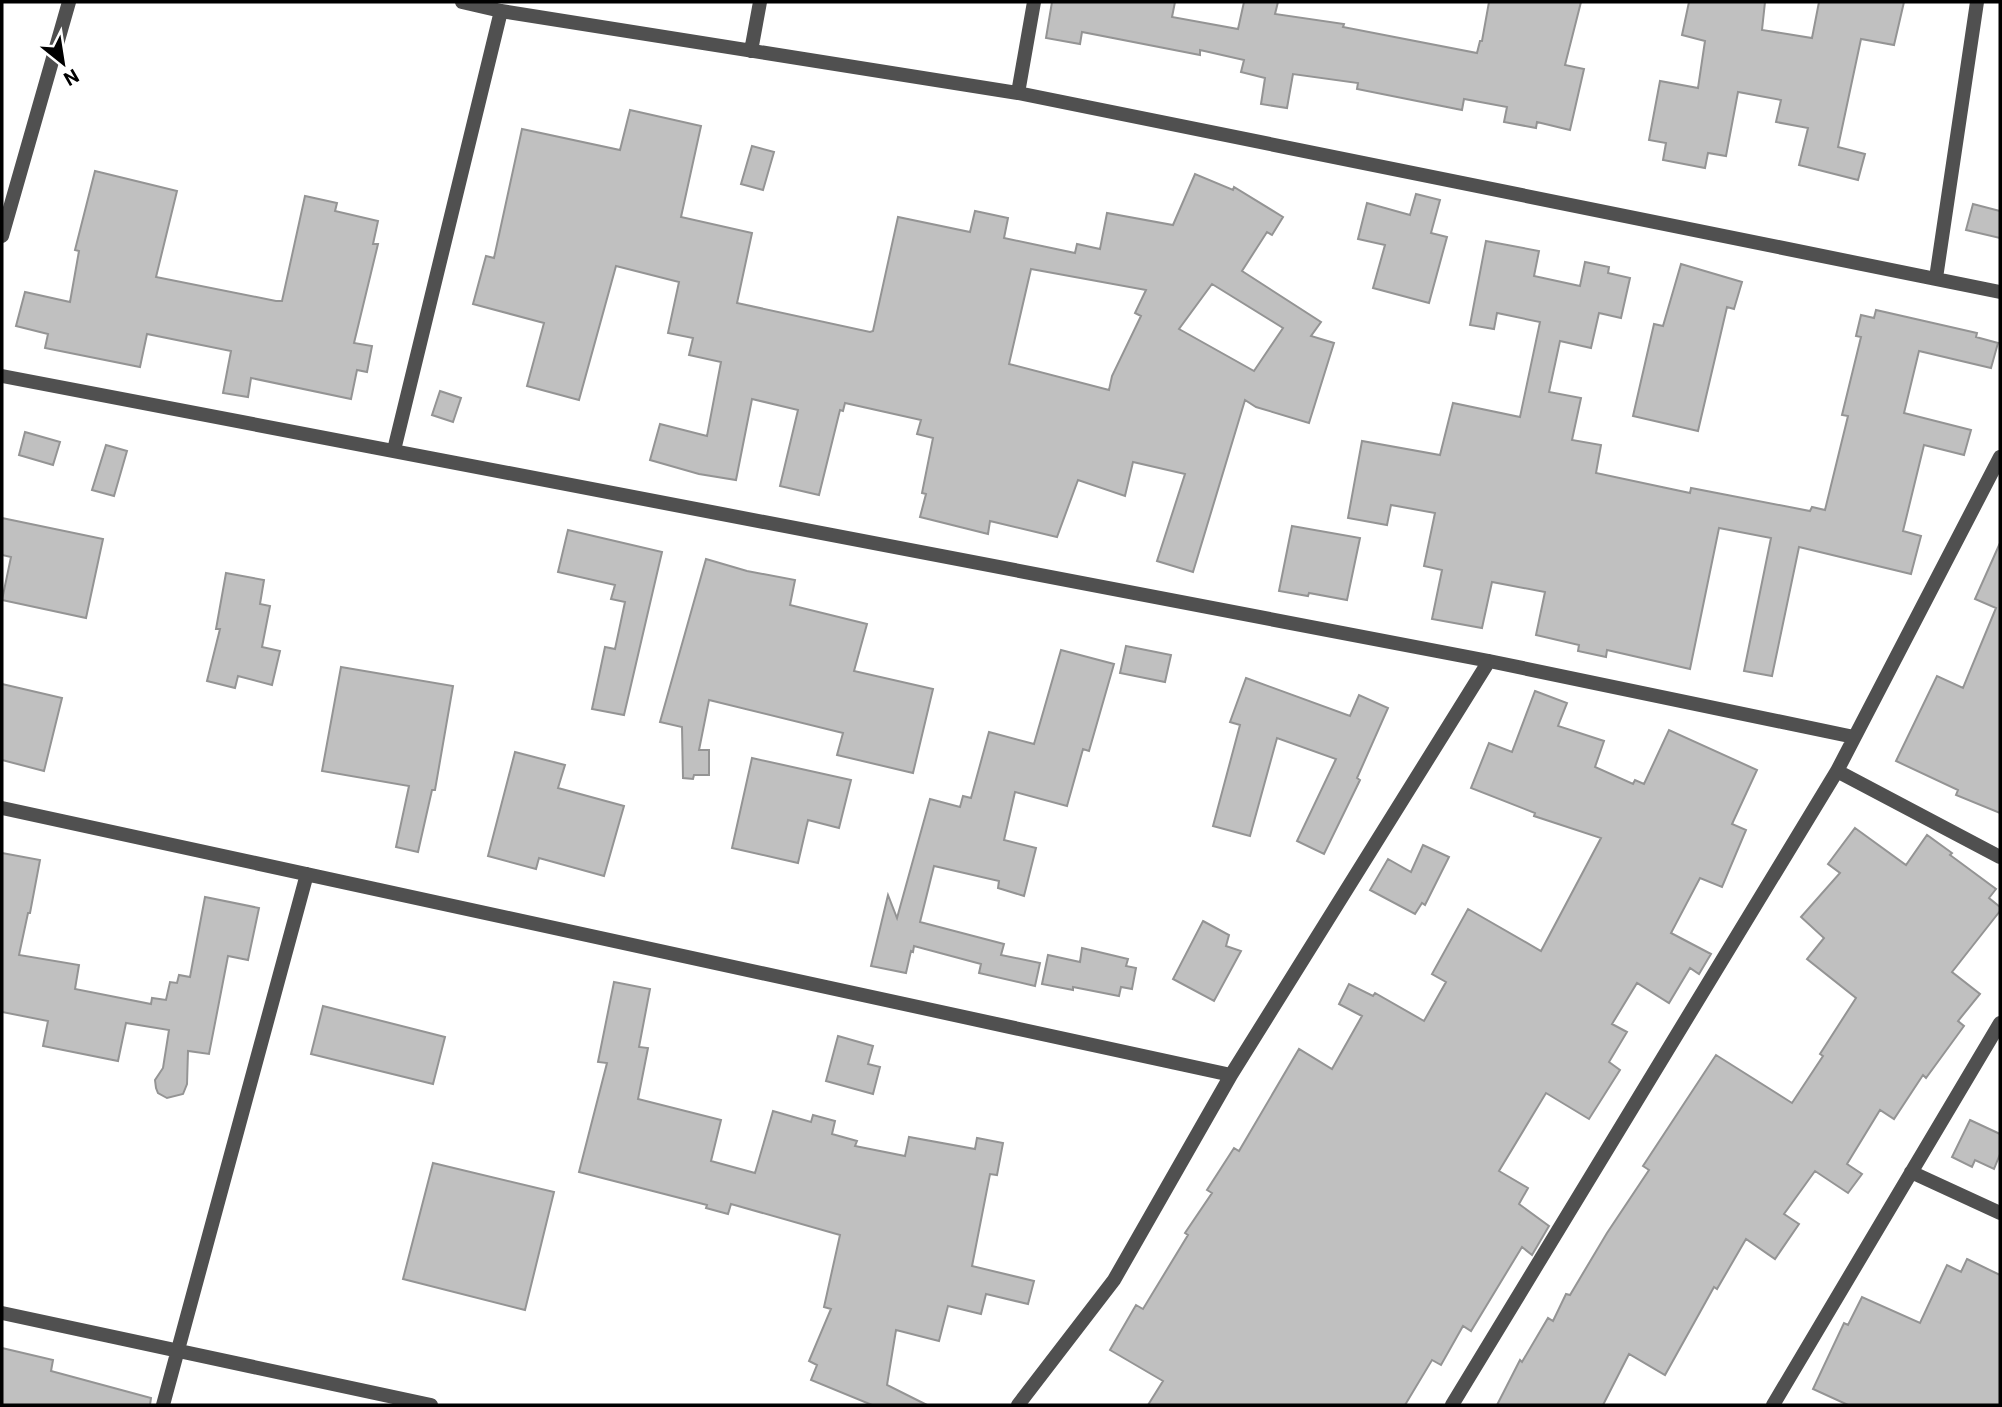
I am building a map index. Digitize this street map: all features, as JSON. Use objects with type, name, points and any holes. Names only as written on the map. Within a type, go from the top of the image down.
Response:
[{"type":"street","points":[[2,236],[69,2]]},
{"type":"street","points":[[462,2],[501,11],[1018,93],[2000,292]]},
{"type":"street","points":[[751,51],[760,2]]},
{"type":"street","points":[[1018,93],[1034,2]]},
{"type":"street","points":[[1936,278],[1977,2]]},
{"type":"street","points":[[394,450],[501,11]]},
{"type":"street","points":[[2,376],[1489,662],[1854,737]]},
{"type":"street","points":[[1452,1405],[1836,771],[2000,457]]},
{"type":"street","points":[[1018,1405],[1114,1280],[1231,1075],[1489,662]]},
{"type":"street","points":[[1836,771],[2000,857]]},
{"type":"street","points":[[2,808],[1231,1075]]},
{"type":"street","points":[[163,1405],[307,874]]},
{"type":"street","points":[[1780,1403],[1911,1172],[2000,1023]]},
{"type":"street","points":[[1911,1172],[2000,1213]]},
{"type":"street","points":[[2,1313],[432,1405]]},
{"type":"building","points":[[1052,2],[1175,2],[1172,17],[1238,29],[1244,2],[1278,2],[1275,14],[1344,24],[1343,27],[1477,53],[1482,41],[1489,2],[1581,2],[1565,65],[1584,69],[1570,130],[1537,122],[1536,128],[1504,122],[1507,107],[1464,99],[1462,110],[1357,89],[1358,83],[1293,74],[1287,108],[1261,104],[1265,78],[1241,72],[1244,60],[1200,50],[1200,55],[1082,32],[1080,44],[1046,38]]},
{"type":"building","points":[[1689,2],[1765,2],[1762,30],[1812,38],[1819,2],[1904,2],[1894,45],[1861,39],[1838,147],[1865,154],[1858,180],[1799,165],[1808,128],[1776,122],[1781,100],[1738,92],[1726,156],[1708,153],[1705,168],[1663,160],[1666,143],[1649,140],[1660,81],[1698,88],[1705,41],[1682,35]]},
{"type":"building","points":[[630,110],[701,126],[681,217],[752,233],[737,303],[870,332],[873,331],[898,217],[970,232],[975,211],[1008,218],[1004,238],[1075,253],[1077,244],[1100,249],[1107,213],[1173,225],[1195,174],[1233,190],[1234,187],[1283,217],[1272,235],[1267,232],[1242,271],[1321,322],[1311,336],[1334,343],[1309,423],[1256,407],[1245,400],[1193,572],[1157,561],[1185,474],[1133,462],[1125,496],[1078,480],[1057,537],[990,521],[988,534],[920,517],[926,494],[922,493],[933,438],[917,434],[921,420],[845,403],[843,411],[840,410],[819,495],[780,486],[798,410],[752,399],[736,480],[699,474],[650,460],[660,424],[707,436],[721,362],[689,355],[693,338],[668,333],[679,282],[616,266],[579,400],[527,386],[544,323],[473,304],[486,256],[494,258],[522,129],[620,150]],"holes":[[[1031,269],[1146,290],[1135,313],[1141,316],[1112,376],[1109,390],[1009,364]],[[1212,284],[1283,328],[1254,371],[1179,329]]]},
{"type":"building","points":[[752,146],[774,152],[763,190],[741,184]]},
{"type":"building","points":[[95,171],[177,191],[156,277],[276,301],[282,301],[305,196],[337,203],[335,211],[378,221],[373,244],[378,244],[354,343],[372,346],[367,372],[357,370],[351,399],[251,378],[248,397],[223,393],[231,351],[147,334],[140,367],[45,348],[48,334],[16,326],[25,292],[70,302],[79,251],[75,250]]},
{"type":"building","points":[[1416,194],[1440,200],[1431,233],[1447,237],[1429,303],[1373,288],[1385,245],[1358,239],[1367,203],[1410,215]]},
{"type":"building","points":[[1973,204],[2000,211],[2000,238],[1966,230]]},
{"type":"building","points":[[1486,241],[1539,251],[1534,276],[1580,286],[1585,262],[1609,267],[1608,273],[1630,278],[1621,318],[1599,313],[1591,348],[1560,341],[1549,392],[1581,398],[1572,440],[1601,445],[1596,473],[1690,493],[1691,488],[1810,511],[1812,507],[1825,510],[1848,416],[1842,415],[1861,337],[1856,336],[1861,315],[1874,318],[1876,310],[1977,333],[1976,337],[1998,343],[1991,368],[1919,351],[1904,413],[1971,430],[1964,455],[1924,445],[1903,531],[1921,536],[1911,574],[1799,547],[1772,676],[1744,671],[1771,538],[1719,528],[1690,669],[1607,650],[1606,657],[1578,651],[1579,645],[1536,635],[1545,592],[1492,582],[1482,628],[1432,619],[1442,570],[1424,566],[1435,513],[1391,505],[1387,525],[1348,518],[1362,441],[1440,455],[1453,403],[1520,417],[1540,322],[1497,313],[1494,329],[1470,325]]},
{"type":"building","points":[[1681,264],[1742,282],[1734,309],[1727,307],[1698,431],[1633,416],[1654,324],[1663,326]]},
{"type":"building","points":[[440,391],[461,398],[453,422],[432,415]]},
{"type":"building","points":[[25,432],[60,442],[53,465],[19,455]]},
{"type":"building","points":[[106,445],[127,451],[114,496],[92,490]]},
{"type":"building","points":[[2,518],[103,539],[86,618],[2,600],[11,557],[2,555]]},
{"type":"building","points":[[1292,526],[1360,538],[1347,600],[1279,591]]},
{"type":"building","points":[[568,530],[662,552],[624,715],[592,709],[605,647],[615,649],[625,602],[611,599],[615,585],[558,572]]},
{"type":"building","points":[[2000,543],[2000,813],[1956,795],[1958,790],[1896,761],[1937,676],[1963,688],[1996,608],[1975,599]]},
{"type":"building","points":[[706,559],[747,571],[795,580],[790,605],[867,624],[854,671],[933,689],[913,773],[837,755],[843,733],[709,700],[699,750],[709,750],[709,775],[694,775],[693,779],[683,778],[682,727],[660,722]]},
{"type":"building","points":[[226,573],[264,580],[260,604],[270,606],[262,647],[280,651],[272,685],[238,676],[235,688],[207,681],[220,629],[216,629]]},
{"type":"building","points":[[1126,646],[1171,655],[1165,682],[1120,673]]},
{"type":"building","points":[[1061,650],[1114,664],[1089,751],[1083,749],[1067,806],[1015,792],[1004,840],[1036,848],[1024,896],[998,888],[999,881],[934,866],[920,922],[1004,944],[1001,955],[1040,963],[1035,986],[979,973],[981,964],[914,946],[906,973],[871,966],[888,895],[897,918],[930,799],[960,807],[963,796],[971,798],[989,732],[1034,744]]},
{"type":"building","points":[[341,667],[453,686],[435,790],[432,790],[418,852],[396,847],[409,786],[322,771]]},
{"type":"building","points":[[1246,678],[1350,716],[1359,695],[1388,708],[1357,778],[1360,780],[1324,854],[1297,841],[1336,759],[1277,738],[1250,836],[1213,826],[1240,725],[1230,722]]},
{"type":"building","points":[[2,684],[62,698],[44,771],[2,760]]},
{"type":"building","points":[[1535,691],[1567,703],[1558,726],[1604,741],[1595,767],[1633,784],[1635,780],[1644,784],[1669,730],[1757,770],[1732,824],[1746,830],[1722,887],[1700,878],[1671,933],[1711,954],[1699,974],[1690,968],[1669,1003],[1637,983],[1612,1024],[1627,1032],[1609,1062],[1620,1070],[1589,1119],[1546,1093],[1499,1171],[1528,1188],[1519,1204],[1549,1226],[1532,1255],[1522,1247],[1471,1331],[1463,1326],[1441,1365],[1432,1360],[1405,1405],[1148,1405],[1163,1381],[1110,1350],[1136,1305],[1143,1309],[1188,1235],[1185,1233],[1212,1193],[1207,1190],[1234,1148],[1239,1151],[1299,1049],[1332,1069],[1362,1016],[1339,1004],[1349,984],[1373,996],[1375,993],[1424,1021],[1446,982],[1432,974],[1468,909],[1541,951],[1601,838],[1534,816],[1535,813],[1471,788],[1489,743],[1512,752]]},
{"type":"building","points":[[515,752],[565,765],[558,788],[624,806],[604,876],[539,858],[536,869],[488,856]]},
{"type":"building","points":[[752,758],[851,780],[839,828],[808,820],[798,863],[732,848]]},
{"type":"building","points":[[1855,828],[1906,865],[1927,835],[1996,889],[1989,898],[2000,907],[2000,911],[1952,972],[1980,994],[1958,1021],[1964,1026],[1926,1078],[1923,1075],[1894,1119],[1880,1110],[1847,1164],[1862,1174],[1848,1193],[1815,1171],[1784,1214],[1799,1224],[1775,1259],[1746,1239],[1717,1289],[1714,1287],[1665,1375],[1629,1354],[1603,1405],[1497,1405],[1520,1360],[1522,1362],[1548,1318],[1553,1321],[1566,1294],[1570,1295],[1649,1170],[1643,1166],[1716,1055],[1792,1103],[1823,1056],[1820,1054],[1856,998],[1807,959],[1824,938],[1801,917],[1840,873],[1828,864]]},
{"type":"building","points":[[1423,845],[1449,857],[1425,905],[1422,903],[1415,914],[1370,890],[1388,859],[1411,872]]},
{"type":"building","points":[[2,853],[40,860],[19,955],[79,965],[75,989],[151,1004],[152,998],[166,1000],[170,982],[177,983],[179,975],[190,977],[205,897],[259,908],[248,960],[228,956],[209,1054],[188,1051],[187,1084],[183,1094],[167,1098],[158,1093],[156,1088],[155,1080],[163,1068],[169,1030],[126,1023],[118,1061],[43,1046],[48,1021],[2,1012]]},
{"type":"building","points":[[1203,921],[1229,935],[1226,946],[1241,951],[1214,1001],[1173,979]]},
{"type":"building","points":[[1082,948],[1128,959],[1126,966],[1136,968],[1132,989],[1121,987],[1119,996],[1042,984],[1048,955],[1080,962]]},
{"type":"building","points":[[614,982],[650,989],[639,1047],[648,1048],[638,1099],[721,1120],[711,1161],[755,1173],[773,1111],[811,1122],[813,1115],[835,1121],[832,1134],[857,1141],[855,1146],[905,1156],[909,1137],[975,1149],[977,1138],[1003,1143],[997,1175],[990,1174],[972,1266],[1034,1281],[1028,1304],[986,1294],[981,1314],[948,1306],[939,1341],[896,1330],[887,1385],[927,1405],[872,1405],[811,1380],[817,1365],[809,1361],[831,1309],[824,1307],[840,1235],[731,1204],[728,1214],[706,1208],[707,1205],[579,1172],[607,1063],[598,1062]]},
{"type":"building","points":[[323,1006],[445,1037],[433,1084],[311,1054]]},
{"type":"building","points":[[838,1036],[873,1046],[868,1064],[880,1067],[873,1094],[826,1081]]},
{"type":"building","points":[[1970,1120],[2000,1134],[2000,1154],[1994,1169],[1975,1160],[1972,1167],[1952,1157]]},
{"type":"building","points":[[433,1163],[554,1192],[525,1310],[403,1279]]},
{"type":"building","points":[[1967,1259],[2000,1275],[2000,1405],[1848,1405],[1813,1389],[1844,1323],[1848,1325],[1862,1297],[1920,1323],[1947,1265],[1961,1272]]},
{"type":"building","points":[[2,1348],[53,1360],[51,1371],[151,1398],[150,1405],[2,1405]]}]
